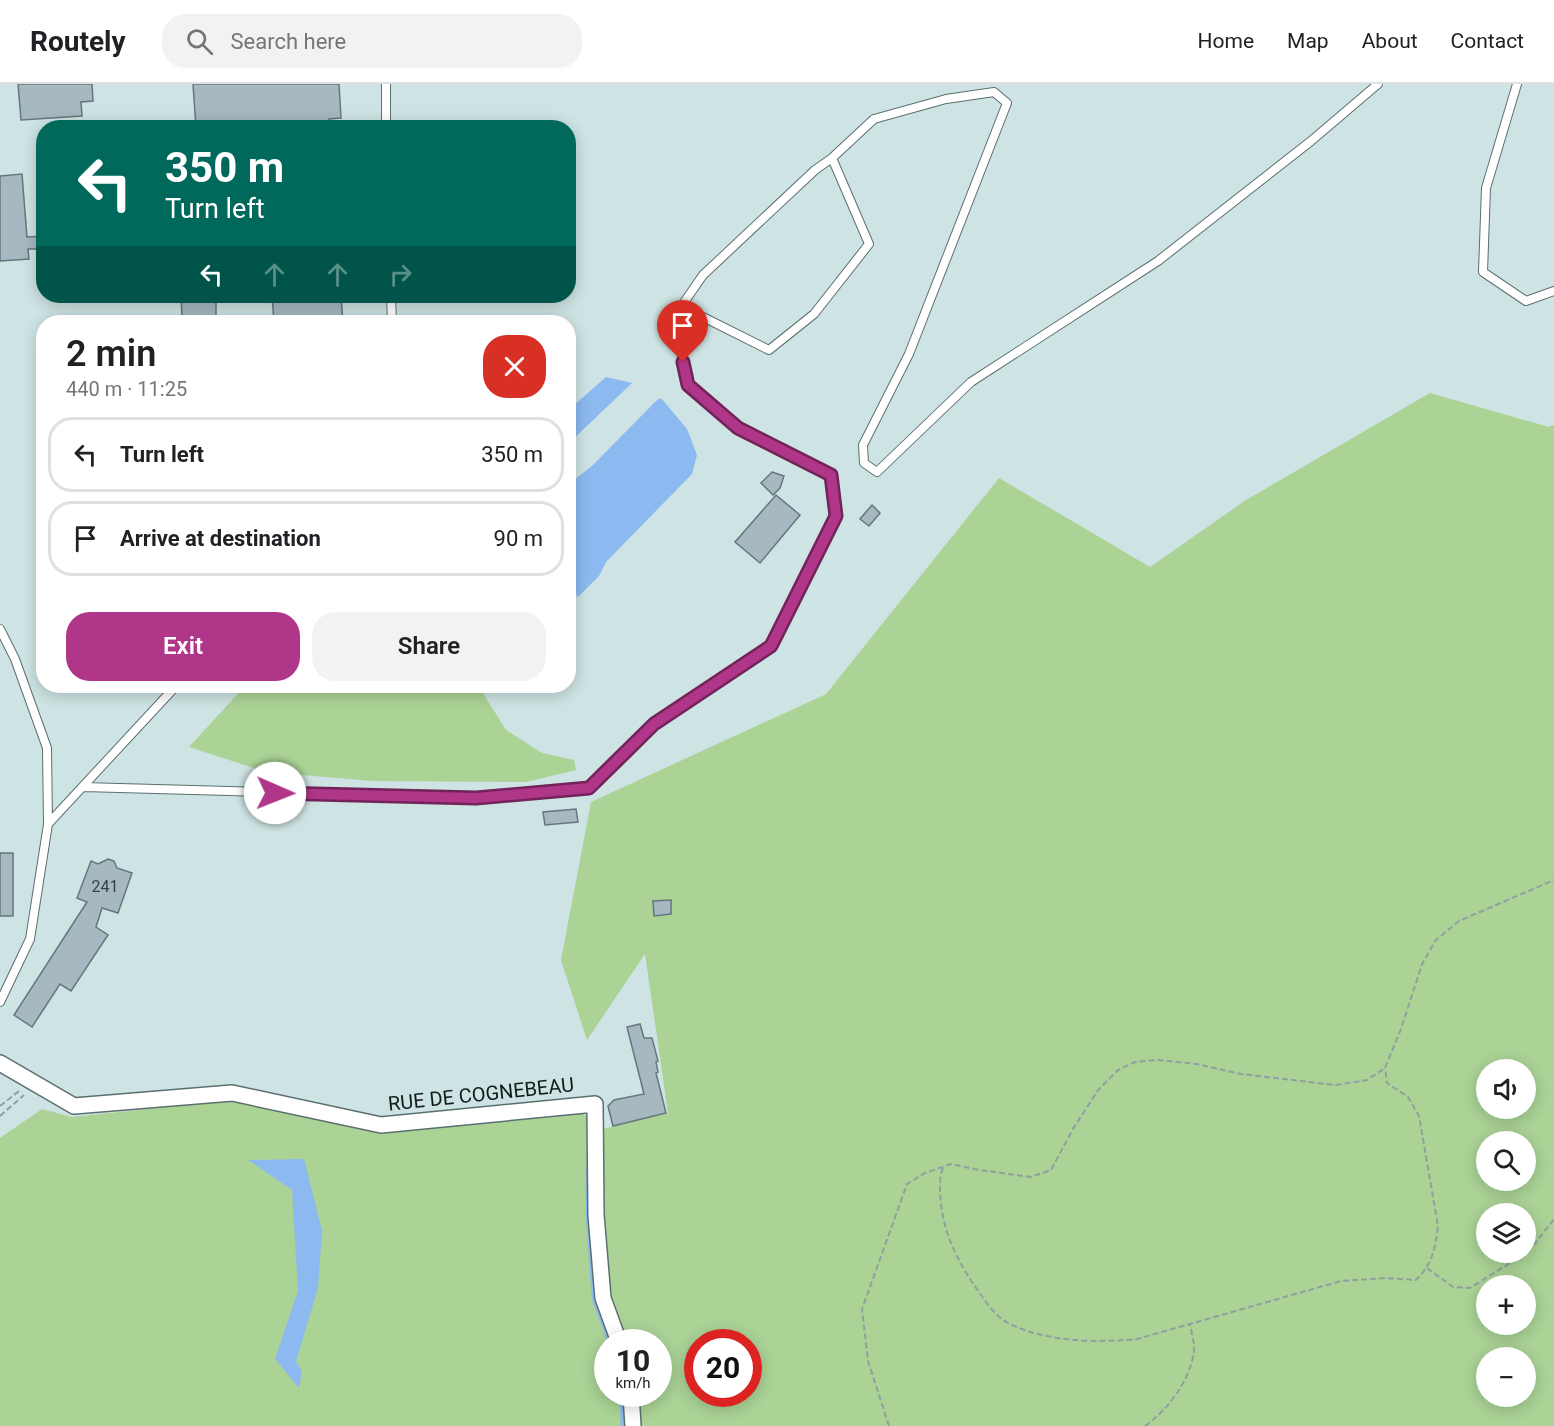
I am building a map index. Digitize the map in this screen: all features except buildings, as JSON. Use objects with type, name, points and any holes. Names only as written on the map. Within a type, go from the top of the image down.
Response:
[{"type":"street","name":"RUE DE COGNEBEAU","points":[[0,1063],[74,1106],[232,1093],[381,1125],[595,1104],[596,1215],[603,1298],[614,1329]]},
{"type":"street","points":[[632,1407],[633,1426]]},
{"type":"lane","points":[[386,84],[386,120]]},
{"type":"lane","points":[[83,787],[476,798],[589,788],[654,724],[771,646],[836,516],[831,475],[738,428],[688,385],[674,316],[703,275],[815,170],[832,158],[874,119],[946,99],[994,92],[1007,104],[909,354],[863,446],[864,464],[877,472],[970,382],[1158,261],[1311,141],[1378,84]]},
{"type":"lane","points":[[1516,84],[1486,188],[1483,272],[1526,301],[1554,291]]},
{"type":"lane","points":[[674,316],[704,317],[769,350],[814,314],[869,243],[832,158]]},
{"type":"lane","points":[[0,629],[15,659],[47,748],[48,824],[30,939],[0,1002]]},
{"type":"lane","points":[[48,824],[170,693]]},
{"type":"path","points":[[951,1164],[941,1169],[941,1210],[946,1235],[964,1272],[989,1307],[1008,1324],[1041,1334],[1110,1341],[1137,1339],[1341,1281],[1386,1278],[1416,1280],[1427,1268],[1436,1244],[1438,1226],[1419,1116],[1408,1097],[1387,1083],[1385,1068],[1401,1029],[1422,964],[1436,940],[1459,921],[1554,880]]},
{"type":"path","points":[[889,1426],[868,1361],[862,1309],[907,1184],[925,1173],[951,1164],[1031,1177],[1051,1170],[1074,1127],[1099,1089],[1118,1070],[1135,1062],[1158,1060],[1197,1064],[1240,1074],[1335,1085],[1367,1080],[1385,1068]]},
{"type":"path","points":[[0,1106],[20,1090],[24,1094],[0,1116]]},
{"type":"path","points":[[1427,1268],[1453,1287],[1470,1288],[1529,1251],[1554,1219]]},
{"type":"path","points":[[1145,1426],[1156,1418],[1171,1400],[1189,1372],[1194,1350],[1190,1324]]},
{"type":"green space","points":[[1430,393],[1549,427],[1554,425],[1554,1426],[0,1426],[0,1138],[42,1109],[72,1117],[233,1100],[381,1130],[579,1111],[603,1129],[668,1113],[645,954],[587,1040],[561,960],[591,802],[826,694],[999,478],[1150,567],[1246,500]]},
{"type":"green space","points":[[239,693],[483,693],[506,730],[542,753],[574,760],[576,770],[526,782],[372,781],[266,772],[189,747]]},
{"type":"water","points":[[606,377],[632,383],[576,436],[576,403]]},
{"type":"water","points":[[661,398],[687,429],[697,455],[692,474],[606,562],[599,576],[578,597],[576,595],[576,478],[593,465]]},
{"type":"water","points":[[304,1159],[322,1231],[318,1288],[296,1361],[302,1372],[299,1388],[275,1359],[298,1291],[292,1190],[248,1160]]},
{"type":"waterway","points":[[588,1168],[588,1215],[594,1299],[605,1329]]},
{"type":"waterway","points":[[622,1407],[623,1426]]},
{"type":"route","points":[[275,793],[476,798],[589,788],[654,724],[771,646],[836,516],[831,475],[738,428],[688,385],[683,362]]}]
